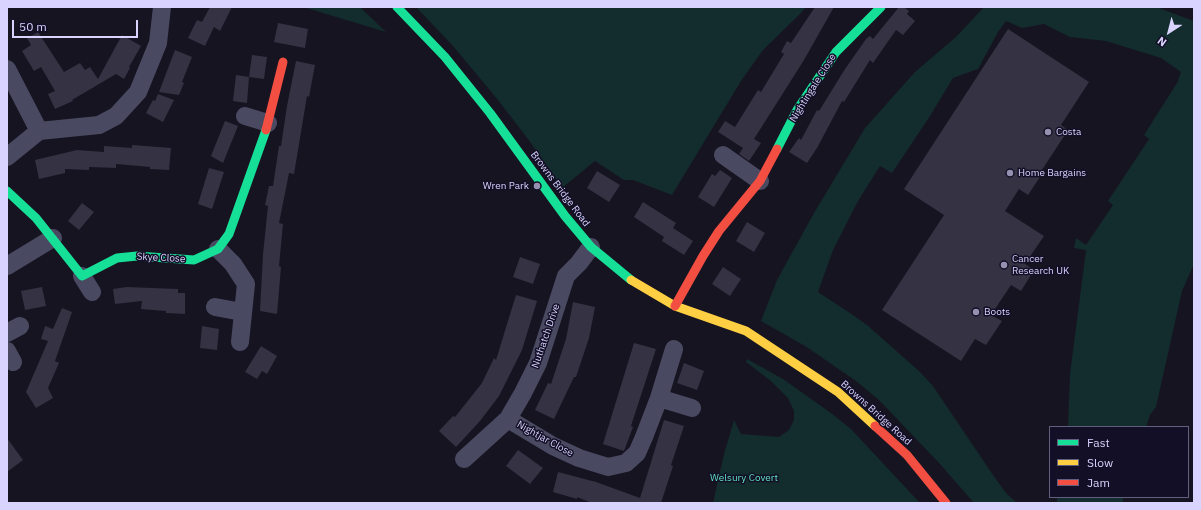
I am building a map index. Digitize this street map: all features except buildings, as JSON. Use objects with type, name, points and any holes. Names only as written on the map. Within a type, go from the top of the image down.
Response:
[{"type":"street","points":[[7,157],[39,131],[98,125],[116,116],[138,92],[158,43],[162,7]]},
{"type":"street","name":"Browns Bridge Road","points":[[397,7],[445,57],[468,85],[512,142],[565,216],[591,247],[636,284],[675,306],[746,331],[838,392],[906,455],[946,503]]},
{"type":"street","name":"Nightingale Close","points":[[675,306],[719,231],[760,181],[797,110],[836,52],[881,7]]},
{"type":"street","name":"Skye Close","points":[[82,276],[117,258],[137,256],[194,260],[218,249],[230,234],[268,123],[283,62]]},
{"type":"street","points":[[7,69],[39,131]]},
{"type":"street","points":[[245,116],[268,123]]},
{"type":"street","points":[[723,155],[760,181]]},
{"type":"street","points":[[7,191],[36,218],[53,238],[82,276],[92,292]]},
{"type":"street","points":[[7,266],[53,238]]},
{"type":"street","name":"Nuthatch Drive","points":[[464,459],[508,419],[538,363],[566,276],[579,263],[591,247]]},
{"type":"street","points":[[218,249],[233,264],[246,284],[240,342]]},
{"type":"street","points":[[215,307],[242,312]]},
{"type":"street","name":"Nightjar Close","points":[[508,419],[553,446],[579,458],[608,466],[626,463],[637,453],[659,398],[674,349]]},
{"type":"street","points":[[659,398],[692,408]]},
{"type":"green space","points":[[303,7],[360,7],[386,32]]},
{"type":"green space","points":[[416,7],[806,7],[763,50],[741,81],[672,195],[633,180],[624,180],[595,161],[562,188],[531,143],[498,100],[453,46]]},
{"type":"green space","points":[[984,7],[1156,7],[1194,21],[1194,264],[1182,291],[1156,407],[1150,415],[1146,426],[1068,426],[1070,374],[1086,250],[1074,248],[1076,238],[1086,245],[1113,205],[1108,201],[1149,139],[1144,135],[1177,83],[1181,72],[1161,58],[1106,41],[1070,37],[1044,24],[1022,28],[1006,21],[998,32],[978,69],[953,78],[892,173],[880,166],[858,201],[833,250],[818,292],[867,325],[919,371],[933,386],[1006,493],[1017,503],[974,503],[940,464],[879,400],[856,381],[805,346],[761,321],[777,280],[814,213],[865,128],[915,72],[957,36]]},
{"type":"green space","name":"Welsury Covert","points":[[747,359],[783,379],[851,429],[920,503],[713,503],[724,454],[734,420],[741,434],[779,437],[789,430],[794,420],[794,411],[788,398],[771,381],[746,362]]},
{"type":"green space","points":[[1057,498],[1124,498],[1122,503],[1057,503]]},
{"type":"traffic: fast","points":[[397,7],[445,57],[490,113],[565,216],[591,247],[631,280]]},
{"type":"traffic: fast","points":[[777,149],[797,110],[836,52],[881,7]]},
{"type":"traffic: fast","points":[[7,191],[36,218],[82,276],[117,258],[137,256],[194,260],[218,249],[229,234],[266,130]]},
{"type":"traffic: slow","points":[[631,280],[675,306],[746,331],[838,392],[875,426]]},
{"type":"traffic: jam","points":[[266,130],[283,62]]},
{"type":"traffic: jam","points":[[675,306],[719,231],[760,181],[777,149]]},
{"type":"traffic: jam","points":[[875,426],[907,455],[946,503]]},
{"type":"place","name":"Costa","points":[[1048,132]]},
{"type":"place","name":"Home Bargains","points":[[1010,173]]},
{"type":"place","name":"Wren Park","points":[[537,186]]},
{"type":"place","name":"Cancer Research UK","points":[[1004,265]]},
{"type":"place","name":"Boots","points":[[976,312]]}]
